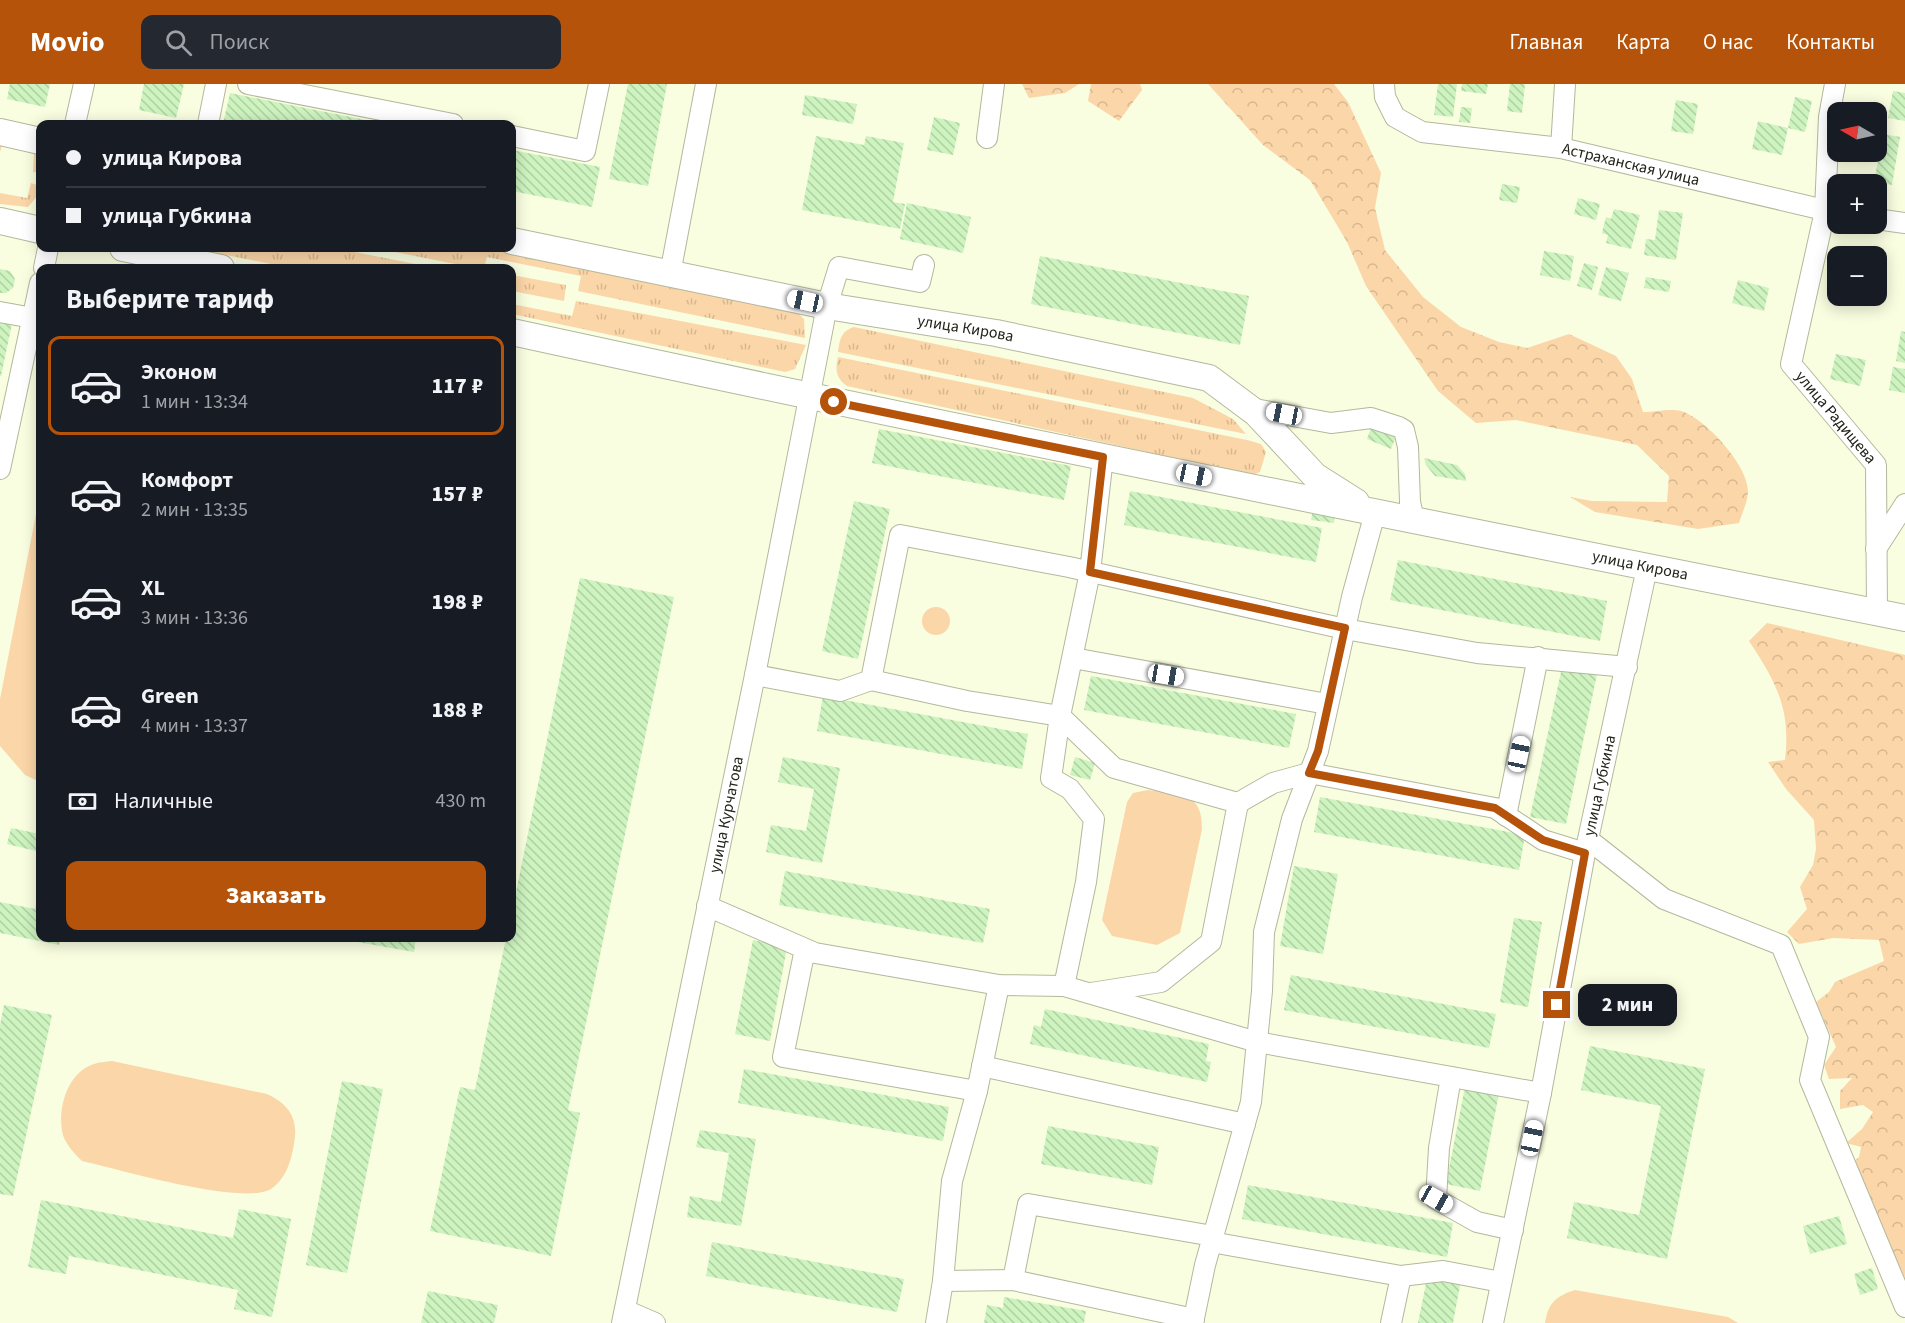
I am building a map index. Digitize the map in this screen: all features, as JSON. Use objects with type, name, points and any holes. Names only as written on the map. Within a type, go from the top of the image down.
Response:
[{"type":"main road","points":[[0,132],[36,140]]},
{"type":"main road","points":[[0,221],[36,229]]},
{"type":"main road","name":"улица Кирова","points":[[516,241],[827,306],[996,333],[1209,378],[1249,408],[1315,476],[1375,513]]},
{"type":"main road","points":[[143,252],[201,264]]},
{"type":"main road","name":"улица Кирова","points":[[516,333],[811,397],[1375,513],[1905,618]]},
{"type":"street","points":[[76,120],[84,84]]},
{"type":"street","points":[[208,120],[216,84]]},
{"type":"street","points":[[248,84],[432,120]]},
{"type":"street","points":[[516,137],[585,151],[599,84]]},
{"type":"street","points":[[670,274],[706,84]]},
{"type":"street","points":[[987,138],[994,84]]},
{"type":"street","name":"Астраханская улица","points":[[1384,84],[1385,96],[1395,117],[1422,132],[1561,148],[1827,211]]},
{"type":"street","points":[[1561,148],[1565,84]]},
{"type":"street","name":"улица Радищева","points":[[1830,174],[1829,117],[1835,84]]},
{"type":"street","points":[[1887,221],[1905,223]]},
{"type":"street","name":"улица Радищева","points":[[1827,227],[1791,364],[1876,465],[1877,612]]},
{"type":"street","name":"улица Курчатова","points":[[623,1317],[755,675],[827,306],[840,260],[895,270],[920,282],[924,265]]},
{"type":"street","points":[[0,469],[36,303]]},
{"type":"street","points":[[0,312],[33,318]]},
{"type":"street","points":[[1249,408],[1331,423],[1371,418],[1404,430],[1408,447],[1410,502],[1414,520]]},
{"type":"street","points":[[1064,986],[1086,882],[1094,819],[1070,789],[1051,778],[1060,716],[1090,572],[1103,457]]},
{"type":"street","points":[[1876,549],[1905,504]]},
{"type":"street","points":[[943,1281],[1013,1280],[1194,1321],[1212,1239],[1251,1102],[1262,991],[1264,932],[1292,819],[1318,751],[1326,704],[1375,513]]},
{"type":"street","points":[[871,680],[900,535],[1090,572],[1345,628],[1477,653],[1627,667]]},
{"type":"street","name":"улица Губкина","points":[[1493,1323],[1541,1093],[1587,846],[1647,568]]},
{"type":"street","points":[[1506,816],[1538,657]]},
{"type":"street","points":[[1073,658],[1326,704]]},
{"type":"street","points":[[755,675],[840,691],[871,680],[967,701],[1060,716],[1114,768],[1238,803],[1273,783],[1309,773],[1495,808],[1543,840],[1587,846],[1664,899],[1781,945],[1819,1037],[1810,1080],[1905,1307]]},
{"type":"street","points":[[1084,994],[1161,982],[1210,942],[1238,803]]},
{"type":"street","points":[[707,906],[815,953],[999,985],[1064,986],[1084,994],[1257,1042],[1541,1093]]},
{"type":"street","points":[[805,949],[783,1057],[977,1091]]},
{"type":"street","points":[[936,1323],[943,1281],[952,1181],[977,1091],[999,985]]},
{"type":"street","points":[[982,1066],[1245,1124]]},
{"type":"street","points":[[1451,1077],[1439,1148],[1436,1199],[1477,1222],[1513,1230]]},
{"type":"street","points":[[1013,1280],[1028,1204],[1401,1276],[1443,1271],[1502,1282]]},
{"type":"street","points":[[1391,1323],[1401,1276]]},
{"type":"street","points":[[623,1317],[655,1323]]},
{"type":"green space","points":[[1022,84],[1079,84],[1065,93],[1029,98]]},
{"type":"green space","points":[[1091,84],[1140,84],[1142,90],[1119,121],[1088,101]]},
{"type":"green space","points":[[1208,84],[1334,84],[1348,102],[1381,173],[1375,208],[1385,250],[1423,297],[1461,327],[1499,342],[1527,348],[1569,334],[1616,356],[1632,379],[1643,412],[1677,410],[1691,415],[1713,433],[1733,456],[1746,480],[1748,491],[1739,523],[1698,529],[1595,512],[1570,497],[1592,501],[1667,502],[1669,476],[1637,445],[1516,420],[1476,423],[1438,391],[1366,286],[1347,242],[1310,180],[1263,145]]},
{"type":"green space","points":[[0,139],[36,150],[36,172],[33,172],[34,153],[2,146],[0,152]]},
{"type":"green space","points":[[31,183],[36,185],[36,198],[28,207],[0,204],[0,193],[27,198]]},
{"type":"green space","points":[[516,251],[797,312],[804,319],[805,338],[578,291],[581,276],[487,257],[485,264],[455,264],[395,252]]},
{"type":"green space","points":[[211,252],[354,252],[416,264],[271,264]]},
{"type":"green space","points":[[516,276],[566,285],[564,301],[516,292]]},
{"type":"green space","points":[[576,301],[806,345],[795,369],[785,372],[516,315],[516,305],[572,316]]},
{"type":"green space","points":[[854,327],[1193,398],[1233,419],[1246,434],[838,352],[842,336]]},
{"type":"green space","points":[[838,357],[1247,440],[1261,444],[1266,452],[1260,472],[1252,475],[847,386],[837,373]]},
{"type":"green space","points":[[36,514],[36,780],[25,775],[0,746],[0,699]]},
{"type":"green space","points":[[936,607],[946,611],[950,621],[946,631],[936,635],[926,631],[922,621],[926,611]]},
{"type":"green space","points":[[1767,623],[1905,655],[1905,1286],[1853,1162],[1859,1157],[1861,1147],[1846,1143],[1862,1129],[1873,1112],[1863,1105],[1840,1109],[1840,1091],[1852,1078],[1829,1079],[1824,1065],[1836,1047],[1816,1002],[1829,992],[1835,982],[1884,961],[1879,940],[1833,938],[1799,944],[1787,932],[1807,909],[1800,887],[1813,865],[1816,849],[1814,820],[1786,789],[1768,762],[1785,760],[1786,725],[1774,683],[1749,641]]},
{"type":"green space","points":[[1148,790],[1179,795],[1194,801],[1201,817],[1202,829],[1180,933],[1157,945],[1112,936],[1102,920],[1127,802],[1133,793]]},
{"type":"green space","points":[[112,1061],[267,1094],[279,1101],[292,1116],[295,1128],[291,1158],[282,1179],[271,1189],[256,1193],[235,1193],[150,1178],[82,1161],[70,1148],[62,1131],[62,1111],[67,1091],[77,1074],[85,1068],[100,1062]]},
{"type":"green space","points":[[1575,1290],[1728,1317],[1738,1323],[1545,1323],[1548,1310],[1554,1301]]},
{"type":"building","points":[[10,84],[50,84],[45,107],[7,99]]},
{"type":"building","points":[[144,84],[184,84],[176,118],[139,110]]},
{"type":"building","points":[[628,84],[667,84],[648,186],[609,179]]},
{"type":"building","points":[[1438,84],[1457,84],[1453,117],[1434,115]]},
{"type":"building","points":[[1462,84],[1488,84],[1486,94],[1461,91]]},
{"type":"building","points":[[1510,84],[1525,84],[1522,113],[1507,111]]},
{"type":"building","points":[[1893,91],[1905,93],[1905,121],[1888,118]]},
{"type":"building","points":[[230,93],[366,120],[224,120]]},
{"type":"building","points":[[805,95],[857,104],[853,124],[802,115]]},
{"type":"building","points":[[1795,97],[1812,101],[1805,132],[1788,128]]},
{"type":"building","points":[[1676,100],[1698,104],[1693,134],[1671,131]]},
{"type":"building","points":[[1461,107],[1472,108],[1470,123],[1459,122]]},
{"type":"building","points":[[934,117],[960,123],[953,155],[927,150]]},
{"type":"building","points":[[1758,121],[1788,128],[1782,155],[1752,149]]},
{"type":"building","points":[[1887,135],[1900,137],[1892,185],[1887,184],[1887,174],[1876,174],[1878,162],[1887,162]]},
{"type":"building","points":[[816,136],[864,145],[866,136],[904,143],[893,202],[905,204],[900,229],[802,210]]},
{"type":"building","points":[[516,151],[600,167],[592,207],[516,192]]},
{"type":"building","points":[[1502,184],[1520,187],[1517,203],[1499,200]]},
{"type":"building","points":[[1578,198],[1600,204],[1596,220],[1574,214]]},
{"type":"building","points":[[907,203],[971,217],[963,253],[900,239]]},
{"type":"building","points":[[1614,209],[1640,215],[1631,249],[1606,243],[1608,235],[1602,233],[1606,217],[1611,219]]},
{"type":"building","points":[[1659,210],[1683,213],[1676,260],[1644,255],[1646,239],[1655,240]]},
{"type":"building","points":[[1544,251],[1574,256],[1570,281],[1540,275]]},
{"type":"building","points":[[1040,256],[1249,296],[1240,345],[1031,304]]},
{"type":"building","points":[[1584,263],[1598,267],[1592,290],[1577,286]]},
{"type":"building","points":[[1606,267],[1629,273],[1621,301],[1598,295]]},
{"type":"building","points":[[0,269],[10,271],[15,279],[13,288],[6,293],[0,293]]},
{"type":"building","points":[[1646,277],[1671,281],[1669,292],[1644,288]]},
{"type":"building","points":[[1738,280],[1769,288],[1764,311],[1732,303]]},
{"type":"building","points":[[0,316],[13,319],[1,376],[0,376]]},
{"type":"building","points":[[1901,331],[1905,332],[1905,363],[1896,361]]},
{"type":"building","points":[[1836,354],[1866,360],[1860,386],[1830,379]]},
{"type":"building","points":[[1893,367],[1905,369],[1905,393],[1889,390]]},
{"type":"building","points":[[1374,420],[1399,429],[1391,449],[1367,439]]},
{"type":"building","points":[[879,429],[1071,466],[1064,500],[872,463]]},
{"type":"building","points":[[1424,458],[1457,465],[1465,474],[1466,481],[1435,476],[1426,465]]},
{"type":"building","points":[[1130,491],[1322,528],[1316,562],[1124,525]]},
{"type":"building","points":[[854,501],[890,509],[858,659],[822,651]]},
{"type":"building","points":[[1313,510],[1335,512],[1334,523],[1311,520]]},
{"type":"building","points":[[1398,560],[1607,601],[1600,641],[1390,600]]},
{"type":"building","points":[[580,578],[674,597],[568,1110],[580,1113],[551,1256],[430,1231],[460,1087],[475,1090],[505,942],[516,942],[516,892]]},
{"type":"building","points":[[1562,667],[1597,674],[1566,824],[1530,817]]},
{"type":"building","points":[[1091,676],[1296,714],[1289,748],[1084,710]]},
{"type":"building","points":[[823,696],[1028,734],[1022,769],[817,731]]},
{"type":"building","points":[[783,757],[840,768],[822,863],[766,852],[771,825],[806,831],[814,789],[778,782]]},
{"type":"building","points":[[1075,757],[1095,763],[1090,780],[1070,775]]},
{"type":"building","points":[[1320,797],[1525,835],[1519,870],[1314,832]]},
{"type":"building","points":[[11,828],[36,833],[36,851],[7,844]]},
{"type":"building","points":[[1294,866],[1338,874],[1323,954],[1280,946]]},
{"type":"building","points":[[785,871],[990,909],[983,943],[779,905]]},
{"type":"building","points":[[0,902],[35,909],[36,904],[36,940],[0,933]]},
{"type":"building","points":[[1514,918],[1542,922],[1528,1007],[1500,1002]]},
{"type":"building","points":[[753,940],[787,947],[770,1041],[735,1034]]},
{"type":"building","points":[[44,942],[60,942],[59,945]]},
{"type":"building","points":[[357,942],[415,942],[414,952]]},
{"type":"building","points":[[1291,975],[1496,1014],[1489,1048],[1284,1010]]},
{"type":"building","points":[[4,1005],[52,1015],[13,1196],[0,1194],[0,1025]]},
{"type":"building","points":[[1045,1009],[1209,1044],[1206,1061],[1211,1062],[1207,1082],[1030,1044],[1034,1025],[1041,1027]]},
{"type":"building","points":[[1590,1046],[1705,1069],[1667,1259],[1567,1238],[1574,1202],[1639,1215],[1661,1106],[1581,1090]]},
{"type":"building","points":[[744,1069],[949,1107],[943,1141],[738,1103]]},
{"type":"building","points":[[342,1081],[383,1089],[347,1273],[306,1265]]},
{"type":"building","points":[[1466,1082],[1500,1088],[1480,1191],[1446,1184]]},
{"type":"building","points":[[1048,1126],[1159,1147],[1152,1185],[1041,1164]]},
{"type":"building","points":[[700,1130],[756,1139],[741,1226],[687,1217],[690,1196],[721,1202],[729,1153],[696,1147]]},
{"type":"building","points":[[1248,1185],[1453,1223],[1447,1257],[1242,1219]]},
{"type":"building","points":[[41,1200],[233,1238],[239,1209],[291,1219],[272,1317],[234,1309],[238,1290],[69,1256],[66,1274],[28,1267]]},
{"type":"building","points":[[1839,1216],[1847,1244],[1810,1254],[1803,1226]]},
{"type":"building","points":[[712,1242],[904,1279],[897,1312],[706,1276]]},
{"type":"building","points":[[1872,1268],[1878,1289],[1860,1295],[1854,1274]]},
{"type":"building","points":[[1429,1269],[1462,1275],[1453,1323],[1418,1323]]},
{"type":"building","points":[[428,1291],[498,1305],[494,1323],[421,1323]]},
{"type":"building","points":[[1004,1297],[1086,1311],[1084,1323],[984,1323],[987,1305],[1003,1308]]},
{"type":"route","points":[[834,402],[1103,457],[1090,572],[1345,628],[1326,704],[1318,751],[1309,773],[1495,808],[1543,840],[1585,853],[1557,1005]]}]
